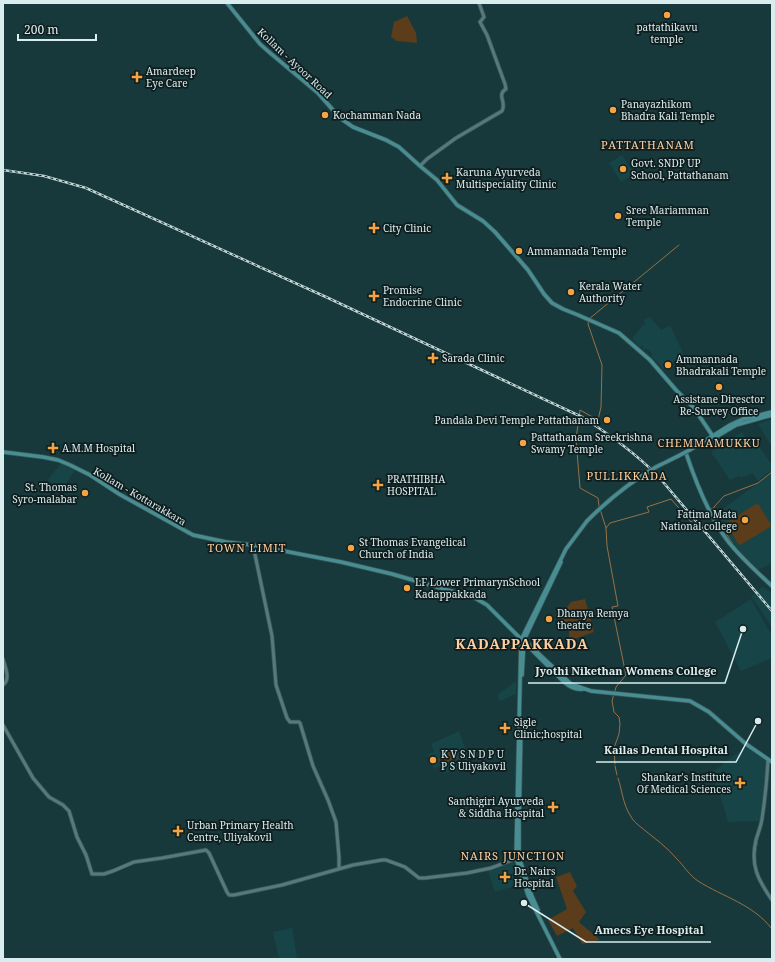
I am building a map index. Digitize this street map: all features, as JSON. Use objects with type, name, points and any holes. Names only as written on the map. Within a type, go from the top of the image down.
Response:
[{"type":"main road","name":"Kollam - Ayoor Road","points":[[227,3],[260,44],[318,93],[340,118],[354,127],[396,145],[437,180],[457,205],[483,221],[495,232],[528,270],[552,303],[619,333],[650,360],[694,408],[714,437]]},
{"type":"main road","points":[[561,959],[528,895],[518,858],[522,640],[571,543],[587,521],[605,503],[656,467],[686,453],[714,437],[730,425],[743,420],[772,414]]},
{"type":"main road","name":"Kollam - Kottarakkara","points":[[3,452],[58,460],[90,475],[119,494],[188,533],[226,542],[253,545],[354,565],[458,592],[475,598],[487,606],[564,682],[572,688],[578,690],[583,689],[615,694],[690,701],[709,712],[746,744],[770,761]]},
{"type":"main road","points":[[686,453],[711,515],[723,534],[743,559],[772,586]]},
{"type":"street","points":[[420,166],[427,159],[456,138],[502,111],[504,108],[501,94],[502,91],[506,89],[505,84],[487,35],[480,22],[484,17],[479,3]]},
{"type":"street","points":[[253,545],[272,636],[276,685],[289,720],[300,723],[313,766],[336,822],[339,868]]},
{"type":"street","points":[[3,659],[7,678],[3,685]]},
{"type":"street","points":[[3,726],[33,778],[49,797],[63,805],[69,811],[77,837],[86,855],[92,874],[104,874],[134,862],[206,850],[209,853],[227,892],[229,895],[234,896],[282,885],[339,868],[386,860],[405,867],[419,878],[433,878],[491,868],[518,858]]},
{"type":"street","points":[[770,761],[762,823],[756,841],[754,860],[756,875],[772,900]]},
{"type":"shaded area","points":[[407,16],[416,33],[417,43],[397,41],[391,37],[394,22]]},
{"type":"shaded area","points":[[622,155],[634,174],[621,182],[609,163]]},
{"type":"shaded area","points":[[650,317],[661,330],[670,325],[684,355],[663,369],[651,356],[652,354],[650,351],[647,349],[643,350],[643,345],[641,347],[639,346],[632,338],[645,323],[644,320]]},
{"type":"shaded area","points":[[772,419],[772,447],[758,424]]},
{"type":"shaded area","points":[[742,432],[749,444],[752,443],[754,445],[757,443],[772,465],[772,470],[758,481],[752,473],[741,478],[739,476],[730,480],[711,452]]},
{"type":"shaded area","points":[[61,463],[75,470],[61,492],[48,480]]},
{"type":"shaded area","name":"Fatima Mata National college","points":[[772,473],[772,563],[758,570],[745,558],[730,539],[716,514]]},
{"type":"shaded area","points":[[756,504],[759,505],[771,525],[739,545],[726,523]]},
{"type":"shaded area","points":[[762,586],[772,593],[772,627],[751,596]]},
{"type":"shaded area","points":[[585,599],[594,632],[569,641],[569,629],[555,616],[559,610],[562,613],[571,602]]},
{"type":"shaded area","points":[[751,599],[772,636],[772,658],[741,671],[715,622]]},
{"type":"shaded area","points":[[516,681],[516,694],[500,701],[497,695]]},
{"type":"shaded area","points":[[459,731],[469,759],[469,766],[445,773],[438,764],[439,767],[433,768],[428,754],[434,752],[431,744]]},
{"type":"shaded area","name":"Shankar's Institute Of Medical Sciences","points":[[745,747],[768,761],[760,821],[728,822],[719,791],[710,774]]},
{"type":"shaded area","points":[[451,749],[457,753],[458,758],[449,761],[445,766],[440,763],[438,758],[447,754]]},
{"type":"shaded area","name":"Dr. Nairs Hospital","points":[[514,861],[522,884],[495,892],[488,871]]},
{"type":"shaded area","points":[[570,872],[577,886],[573,891],[586,912],[579,922],[600,940],[582,944],[573,928],[557,936],[548,920],[567,909],[556,877]]},
{"type":"shaded area","points":[[292,928],[297,958],[279,959],[273,932]]},
{"type":"waterway","points":[[599,506],[598,498],[580,488],[576,439],[580,410],[598,420],[601,407],[602,365],[588,324],[589,319],[679,245]]},
{"type":"waterway","points":[[718,522],[714,507],[724,496],[758,483],[772,472]]},
{"type":"waterway","points":[[606,528],[610,523],[649,512],[647,507],[671,499],[691,522],[692,521]]},
{"type":"waterway","points":[[600,509],[606,528],[607,546],[618,606],[612,607],[626,675],[616,687],[615,691]]},
{"type":"waterway","points":[[721,526],[735,547]]},
{"type":"waterway","points":[[614,694],[612,701],[614,712],[619,717],[620,724],[619,734],[614,748],[615,764]]},
{"type":"waterway","points":[[615,766],[617,775]]},
{"type":"waterway","points":[[618,778],[626,806],[631,817],[636,823],[669,850],[695,879],[747,907],[764,920],[772,929]]},
{"type":"waterway","points":[[756,850],[758,837]]},
{"type":"waterway","points":[[763,883],[771,896]]},
{"type":"railway","points":[[3,170],[44,176],[86,188],[326,297],[582,417],[622,444],[658,476],[772,611]]},
{"type":"place","name":"pattathikavu temple","points":[[667,15]]},
{"type":"place","name":"Amardeep Eye Care","points":[[137,77]]},
{"type":"place","name":"Panayazhikom Bhadra Kali Temple","points":[[613,110]]},
{"type":"place","name":"Kochamman Nada","points":[[325,115]]},
{"type":"place","name":"Govt. SNDP UP School, Pattathanam","points":[[623,169]]},
{"type":"place","name":"Karuna Ayurveda Multispeciality Clinic","points":[[447,178]]},
{"type":"place","name":"Sree Mariamman Temple","points":[[618,216]]},
{"type":"place","name":"City Clinic","points":[[374,228]]},
{"type":"place","name":"Ammannada Temple","points":[[519,251]]},
{"type":"place","name":"Kerala Water Authority","points":[[571,292]]},
{"type":"place","name":"Promise Endocrine Clinic","points":[[374,296]]},
{"type":"place","name":"Sarada Clinic","points":[[433,358]]},
{"type":"place","name":"Ammannada Bhadrakali Temple","points":[[668,365]]},
{"type":"place","name":"Assistane Diresctor Re-Survey Office","points":[[719,387]]},
{"type":"place","name":"Pandala Devi Temple Pattathanam","points":[[607,420]]},
{"type":"place","name":"Pattathanam Sreekrishna Swamy Temple","points":[[523,443]]},
{"type":"place","name":"A.M.M Hospital","points":[[53,448]]},
{"type":"place","name":"PRATHIBHA HOSPITAL","points":[[378,485]]},
{"type":"place","name":"St. Thomas Syro-malabar","points":[[85,493]]},
{"type":"place","name":"Fatima Mata National college","points":[[745,520]]},
{"type":"place","name":"St Thomas Evangelical Church of India","points":[[351,548]]},
{"type":"place","name":"LF Lower PrimarynSchool Kadappakkada","points":[[407,588]]},
{"type":"place","name":"Dhanya Remya theatre","points":[[549,619]]},
{"type":"place","name":"Jyothi Nikethan Womens College","points":[[743,629]]},
{"type":"place","name":"Kailas Dental Hospital","points":[[758,721]]},
{"type":"place","name":"Sigle Clinic;hospital","points":[[505,728]]},
{"type":"place","name":"K V S N D P U P S Uliyakovil","points":[[433,760]]},
{"type":"place","name":"Shankar's Institute Of Medical Sciences","points":[[740,783]]},
{"type":"place","name":"Santhigiri Ayurveda & Siddha Hospital","points":[[553,807]]},
{"type":"place","name":"Urban Primary Health Centre, Uliyakovil","points":[[178,831]]},
{"type":"place","name":"Dr. Nairs Hospital","points":[[505,877]]},
{"type":"place","name":"Amecs Eye Hospital","points":[[524,903]]},
{"type":"district","name":"PATTATHANAM","points":[[648,144]]},
{"type":"district","name":"CHEMMAMUKKU","points":[[709,442]]},
{"type":"district","name":"PULLIKKADA","points":[[627,475]]},
{"type":"district","name":"TOWN LIMIT","points":[[247,547]]},
{"type":"district","name":"KADAPPAKKADA","points":[[522,643]]},
{"type":"district","name":"NAIRS JUNCTION","points":[[513,855]]}]
